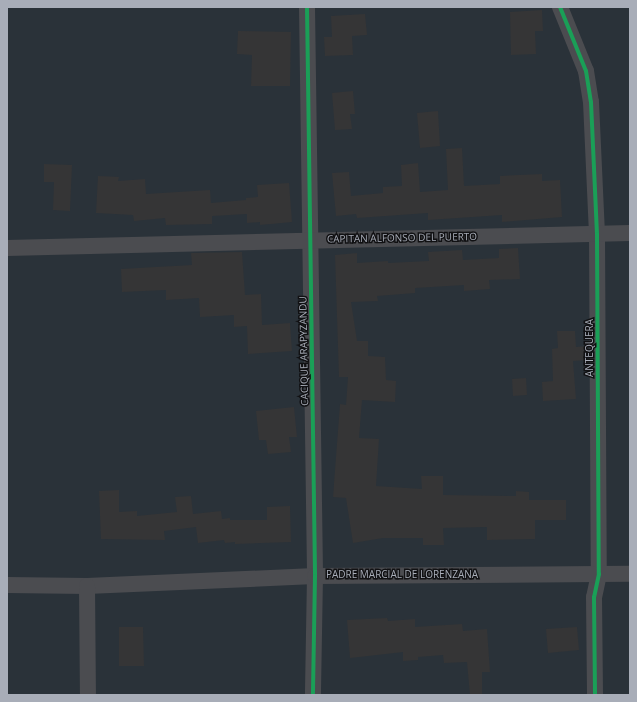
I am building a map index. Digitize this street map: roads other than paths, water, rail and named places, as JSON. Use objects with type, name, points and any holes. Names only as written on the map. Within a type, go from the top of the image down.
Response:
[{"type":"street","name":"CACIQUE ARAPYZANDU","points":[[307,7],[315,576],[313,695]]},
{"type":"street","name":"ANTEQUERA","points":[[560,7],[586,71],[591,102],[597,234],[599,574],[594,598],[595,695]]},
{"type":"street","name":"CAPITAN ALFONSO DEL PUERTO","points":[[7,248],[630,233]]},
{"type":"street","name":"PADRE MARCIAL DE LORENZANA","points":[[7,585],[87,586],[315,576],[630,574]]},
{"type":"street","points":[[87,586],[88,695]]}]
